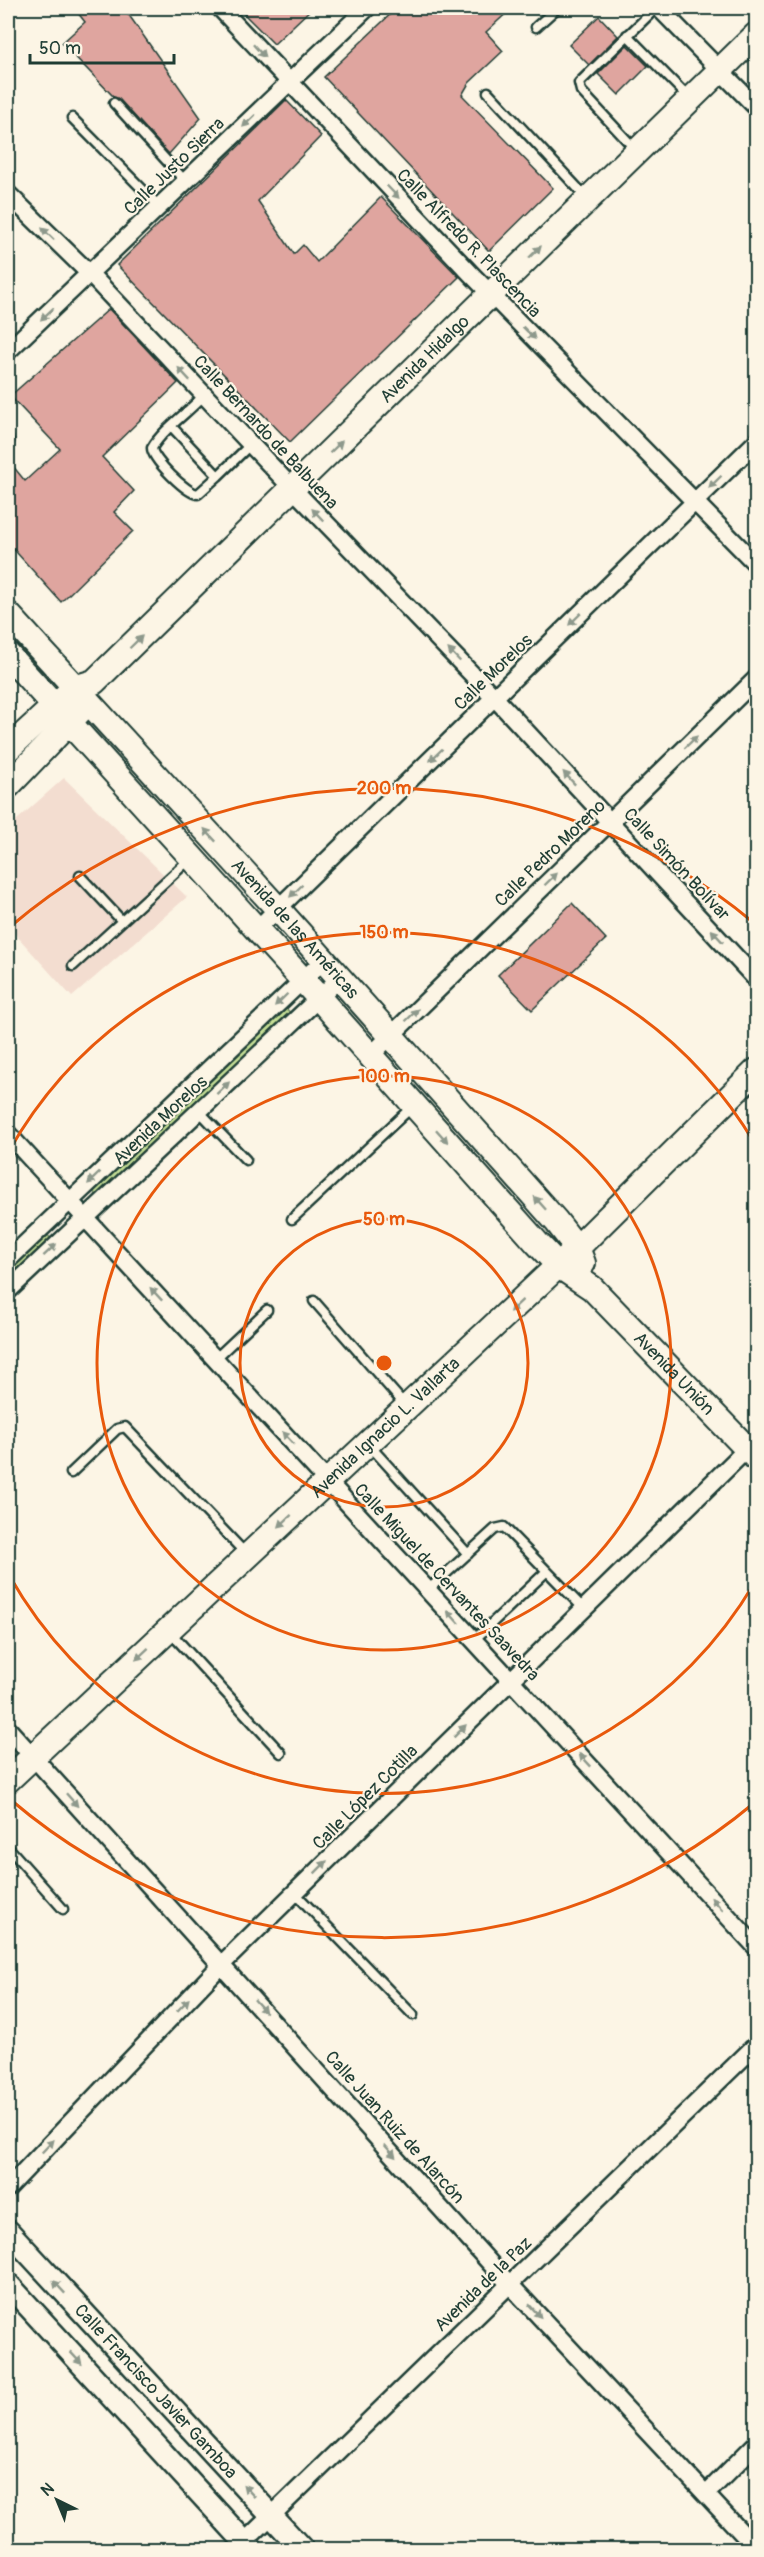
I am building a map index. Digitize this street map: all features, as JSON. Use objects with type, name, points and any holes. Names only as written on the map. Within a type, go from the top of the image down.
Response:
[{"type":"main road","name":"Avenida Hidalgo","points":[[8,786],[61,714],[756,35]]},
{"type":"main road","name":"Avenida de las Américas","points":[[8,614],[85,691],[577,1248]]},
{"type":"main road","name":"Avenida de las Américas","points":[[8,655],[559,1266]]},
{"type":"main road","name":"Avenida Hidalgo","points":[[8,748],[61,714]]},
{"type":"main road","name":"Avenida Ignacio L. Vallarta","points":[[8,1780],[559,1266],[756,1071]]},
{"type":"main road","name":"Avenida Unión","points":[[577,1248],[592,1288]]},
{"type":"main road","name":"Avenida Unión","points":[[559,1266],[592,1288],[753,1449]]},
{"type":"street","name":"Calle Alfredo R. Plascencia","points":[[220,8],[491,295],[756,564]]},
{"type":"street","name":"Calle Justo Sierra","points":[[8,351],[367,8]]},
{"type":"street","points":[[657,8],[756,107]]},
{"type":"street","name":"Calle Bernardo de Balbuena","points":[[8,194],[90,274],[494,698]]},
{"type":"street","name":"Calle Morelos","points":[[256,930],[756,442]]},
{"type":"street","name":"Calle Pedro Moreno","points":[[370,1056],[756,679]]},
{"type":"street","name":"Calle Simón Bolívar","points":[[494,698],[756,979]]},
{"type":"street","name":"Avenida Morelos","points":[[8,1260],[324,960]]},
{"type":"street","name":"Avenida Morelos","points":[[8,1290],[340,978]]},
{"type":"street","name":"Calle Miguel de Cervantes Saavedra","points":[[8,1134],[756,1947]]},
{"type":"street","name":"Calle López Cotilla","points":[[8,2188],[222,1964],[584,1610],[753,1449]]},
{"type":"street","name":"Calle Juan Ruiz de Alarcón","points":[[8,1729],[510,2285],[756,2548]]},
{"type":"street","name":"Avenida de la Paz","points":[[244,2547],[272,2516],[756,2045]]},
{"type":"street","name":"Calle Francisco Javier Gamboa","points":[[8,2231],[303,2550]]},
{"type":"street","name":"Calle Francisco Javier Gamboa","points":[[8,2284],[244,2547]]},
{"type":"street","points":[[706,2494],[756,2444]]},
{"type":"lane","points":[[536,27],[556,8]]},
{"type":"lane","points":[[638,151],[579,87],[581,79],[657,8]]},
{"type":"lane","points":[[627,35],[690,100]]},
{"type":"lane","points":[[488,92],[589,199]]},
{"type":"lane","points":[[114,103],[186,182]]},
{"type":"lane","points":[[72,117],[160,207]]},
{"type":"lane","points":[[204,395],[154,444],[152,448],[154,457],[193,494],[201,492],[250,444]]},
{"type":"lane","points":[[172,427],[218,476]]},
{"type":"lane","points":[[73,966],[192,858]]},
{"type":"lane","points":[[80,876],[122,921]]},
{"type":"lane","points":[[292,1218],[414,1105]]},
{"type":"lane","points":[[199,1111],[246,1160]]},
{"type":"lane","points":[[314,1301],[407,1407]]},
{"type":"lane","points":[[215,1359],[267,1310]]},
{"type":"lane","points":[[71,1473],[117,1430],[125,1427],[247,1556]]},
{"type":"lane","points":[[368,1443],[468,1554]]},
{"type":"lane","points":[[428,1590],[495,1529],[504,1527],[584,1610]]},
{"type":"lane","points":[[474,1640],[547,1571]]},
{"type":"lane","points":[[168,1630],[281,1753]]},
{"type":"lane","points":[[8,1847],[63,1909]]},
{"type":"lane","points":[[295,1893],[412,2015]]},
{"type":"shaded area","points":[[64,778],[187,897],[72,997],[8,926],[8,828]]},
{"type":"green space","points":[[285,1007],[293,1016],[99,1198],[91,1189]]},
{"type":"green space","points":[[45,1232],[52,1240],[8,1282],[8,1267]]},
{"type":"building","points":[[74,8],[124,8],[201,118],[169,154],[119,99],[114,97],[62,43],[85,22]]},
{"type":"building","points":[[238,8],[312,8],[274,44]]},
{"type":"building","points":[[397,8],[512,8],[486,32],[503,51],[469,83],[462,95],[553,188],[489,251],[324,77]]},
{"type":"building","points":[[599,16],[618,36],[589,65],[569,45]]},
{"type":"building","points":[[627,45],[648,66],[619,95],[598,74]]},
{"type":"building","points":[[286,100],[321,136],[258,201],[294,254],[303,245],[317,262],[381,197],[459,277],[290,442],[117,265]]},
{"type":"building","points":[[109,309],[178,383],[102,457],[134,491],[114,512],[133,531],[61,602],[8,543],[8,460],[25,481],[60,449],[10,396]]},
{"type":"building","points":[[572,903],[606,939],[532,1010],[498,975]]}]
